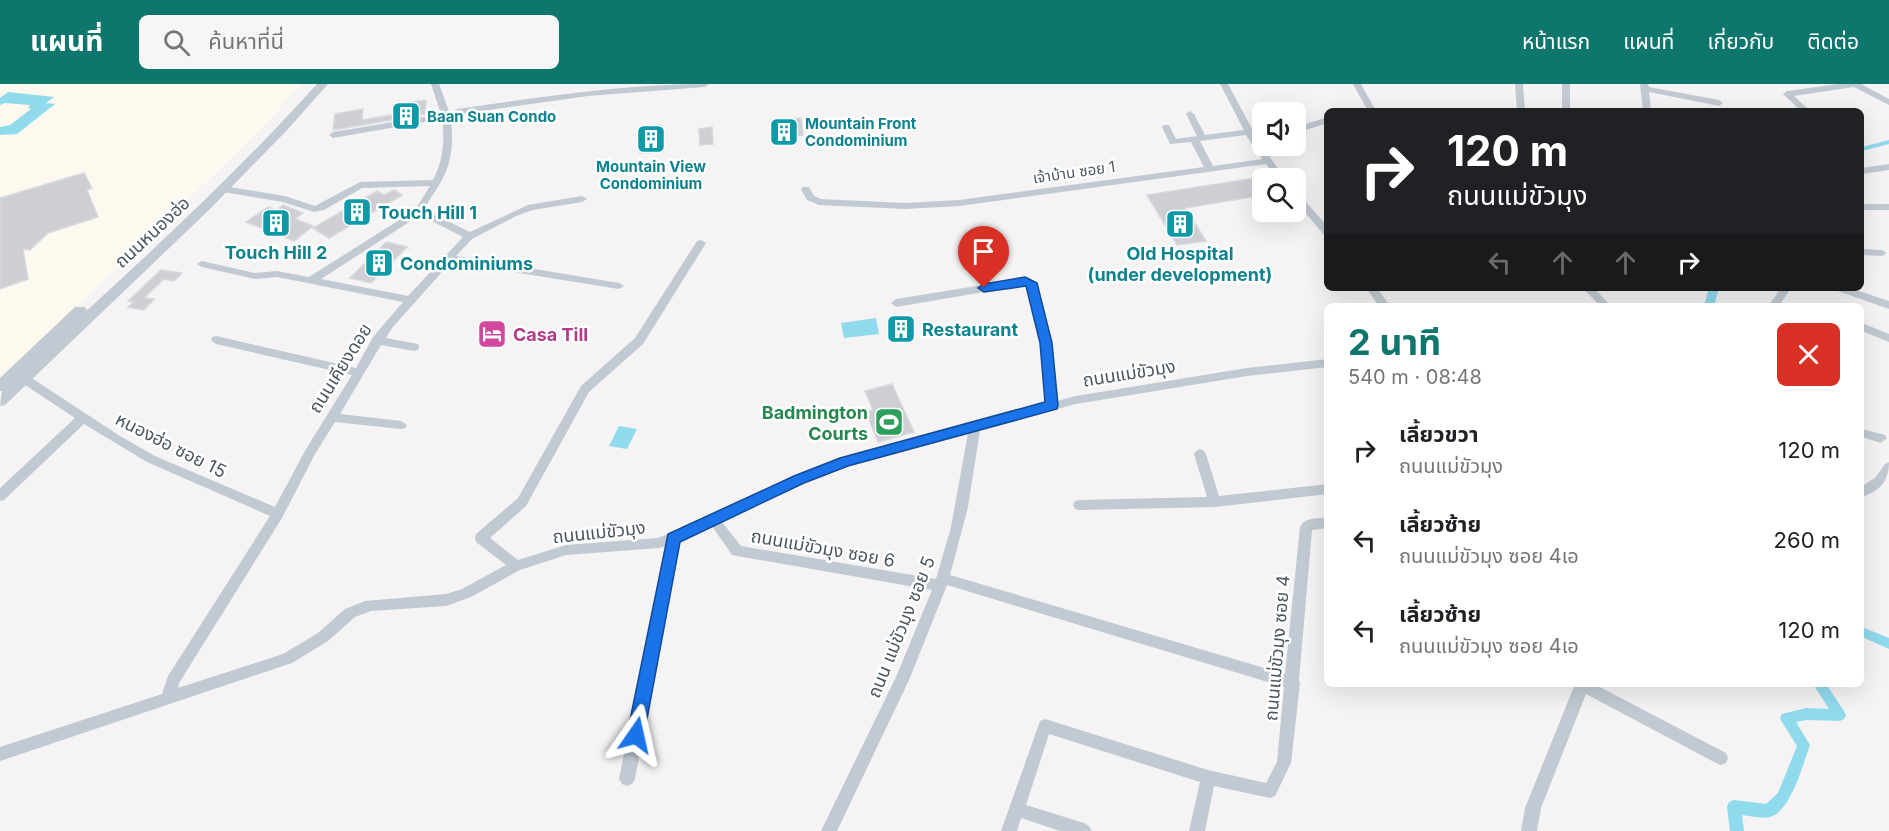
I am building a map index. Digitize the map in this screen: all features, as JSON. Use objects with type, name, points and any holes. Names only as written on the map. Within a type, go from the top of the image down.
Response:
[{"type":"street","name":"ถนนหนองฮ่อ","points":[[221,184],[312,84]]},
{"type":"street","name":"ถนนหนองฮ่อ","points":[[0,386],[60,336],[287,125],[323,84]]},
{"type":"street","points":[[312,280],[420,211],[420,207],[436,183],[448,153],[446,119],[442,98],[435,84]]},
{"type":"street","points":[[333,135],[446,119],[457,112],[468,110],[597,92],[705,84]]},
{"type":"street","points":[[1224,84],[1252,135]]},
{"type":"street","points":[[1357,84],[1370,108]]},
{"type":"street","points":[[1519,84],[1521,108]]},
{"type":"street","points":[[1566,84],[1566,108]]},
{"type":"street","points":[[1803,108],[1787,94],[1811,86],[1855,84],[1889,102]]},
{"type":"street","points":[[1647,108],[1644,87],[1719,103]]},
{"type":"street","points":[[1190,114],[1210,169]]},
{"type":"street","points":[[1306,127],[1324,121]]},
{"type":"street","points":[[1166,127],[1173,142],[1249,132]]},
{"type":"street","points":[[1265,156],[1273,168]]},
{"type":"street","name":"เจ้าบ้าน ซอย 1","points":[[806,189],[810,198],[819,202],[884,206],[959,203],[1267,161]]},
{"type":"street","points":[[1864,171],[1889,167]]},
{"type":"street","points":[[221,184],[285,199],[314,209],[321,208],[360,185],[436,183]]},
{"type":"street","points":[[420,211],[467,234],[468,237],[531,207],[582,199]]},
{"type":"street","points":[[1864,207],[1889,207]]},
{"type":"street","points":[[1306,208],[1324,229]]},
{"type":"street","name":"ถนนเคียงดอย","points":[[168,699],[173,681],[278,514],[331,417],[377,340],[409,300],[468,237]]},
{"type":"street","points":[[516,566],[481,538],[522,502],[585,389],[639,340],[701,243]]},
{"type":"street","points":[[1864,252],[1882,253]]},
{"type":"street","points":[[449,258],[619,286]]},
{"type":"street","points":[[202,264],[248,275],[277,274],[312,280],[409,300]]},
{"type":"street","points":[[896,303],[1025,281],[1031,283],[1046,343],[1052,405]]},
{"type":"street","points":[[1373,291],[1383,303]]},
{"type":"street","points":[[1591,291],[1603,303]]},
{"type":"street","points":[[1849,291],[1889,305]]},
{"type":"street","points":[[1864,328],[1889,338]]},
{"type":"street","name":"ถนนหนองฮ่อ","points":[[0,400],[60,336]]},
{"type":"street","points":[[216,340],[358,372]]},
{"type":"street","points":[[377,340],[414,347]]},
{"type":"street","name":"ถนนแม่ขัวมุง","points":[[0,754],[287,659],[323,637],[350,613],[370,605],[446,600],[466,593],[516,566],[566,550],[641,546],[673,538],[799,480],[845,462],[1052,405],[1247,372],[1324,363]]},
{"type":"street","name":"หนองฮ่อ ซอย 15","points":[[23,378],[151,459],[278,514]]},
{"type":"street","points":[[0,496],[83,417]]},
{"type":"street","points":[[331,417],[401,425]]},
{"type":"street","name":"ถนน แม่ขัวมุง ซอย 5","points":[[829,831],[909,665],[942,582],[964,494],[975,426]]},
{"type":"street","points":[[1864,434],[1886,439]]},
{"type":"street","points":[[1200,454],[1215,502]]},
{"type":"street","points":[[1864,491],[1879,481],[1889,467]]},
{"type":"street","points":[[1080,505],[1215,502],[1324,489]]},
{"type":"street","name":"ถนนแม่ขัวมุง ซอย 6","points":[[714,520],[737,551],[942,582],[1293,683]]},
{"type":"street","name":"ถนนแม่ขัวมุง ซอย 4","points":[[1208,777],[1270,791],[1284,763],[1306,527],[1311,524],[1324,523]]},
{"type":"street","points":[[627,779],[673,538]]},
{"type":"street","points":[[1529,831],[1533,808],[1581,687]]},
{"type":"street","points":[[1586,687],[1721,758]]},
{"type":"street","points":[[1009,831],[1045,726],[1208,777],[1197,831]]},
{"type":"street","points":[[1016,809],[1084,831]]},
{"type":"shaded area","points":[[0,84],[301,84],[265,125],[0,381]]},
{"type":"water","points":[[8,92],[54,97],[46,103],[55,104],[17,134],[0,135],[0,127],[10,125],[31,109],[28,108],[30,105],[5,103],[0,105],[0,98]]},
{"type":"water","points":[[876,318],[879,334],[844,338],[841,323]]},
{"type":"water","points":[[619,426],[637,429],[627,449],[609,446]]},
{"type":"building","name":"Baan Suan Condo","points":[[426,100],[425,114],[333,130],[335,114],[363,109],[362,120],[397,114],[397,104]]},
{"type":"building","points":[[801,118],[803,135],[792,136],[789,119]]},
{"type":"building","name":"Mountain View Condominium","points":[[661,125],[656,152],[640,153],[645,126]]},
{"type":"building","points":[[712,127],[713,144],[700,145],[699,129]]},
{"type":"building","points":[[84,173],[92,188],[87,190],[98,217],[48,233],[30,250],[23,249],[28,279],[0,289],[0,198]]},
{"type":"building","name":"Old Hospital (under development)","points":[[1252,178],[1252,197],[1185,208],[1206,241],[1177,245],[1147,195]]},
{"type":"building","name":"Touch Hill 1","points":[[394,190],[402,195],[329,238],[313,228],[377,191],[384,195]]},
{"type":"building","name":"Touch Hill 2","points":[[283,205],[303,213],[295,219],[313,226],[294,241],[246,222],[268,207],[277,210]]},
{"type":"building","name":"Condominiums","points":[[386,242],[407,247],[371,283],[350,278]]},
{"type":"building","points":[[161,270],[182,273],[174,281],[164,279],[144,298],[154,299],[144,310],[128,307],[134,302],[128,301]]},
{"type":"building","name":"Restaurant","points":[[908,318],[913,338],[894,341],[889,321]]},
{"type":"building","name":"Badmington Courts","points":[[892,384],[914,432],[878,442],[866,412],[873,410],[865,391]]},
{"type":"waterway","points":[[1864,148],[1889,142]]},
{"type":"waterway","points":[[1710,303],[1713,291]]},
{"type":"waterway","points":[[1864,633],[1889,644]]},
{"type":"waterway","points":[[1737,831],[1734,807],[1768,811],[1783,798],[1804,745],[1786,718],[1806,714],[1840,715],[1821,687]]},
{"type":"place","name":"Baan Suan Condo","points":[[406,116]]},
{"type":"place","name":"Mountain Front Condominium","points":[[784,132]]},
{"type":"place","name":"Mountain View Condominium","points":[[651,139]]},
{"type":"place","name":"Touch Hill 1","points":[[357,212]]},
{"type":"place","name":"Touch Hill 2","points":[[276,223]]},
{"type":"place","name":"Old Hospital (under development)","points":[[1180,224]]},
{"type":"place","name":"Condominiums","points":[[379,263]]},
{"type":"place","name":"Restaurant","points":[[901,329]]},
{"type":"place","name":"Casa Till","points":[[492,334]]},
{"type":"place","name":"Badmington Courts","points":[[889,422]]},
{"type":"route","points":[[636,735],[673,538],[799,480],[845,462],[1052,405],[1046,343],[1031,283],[1025,281],[984,288]]}]
